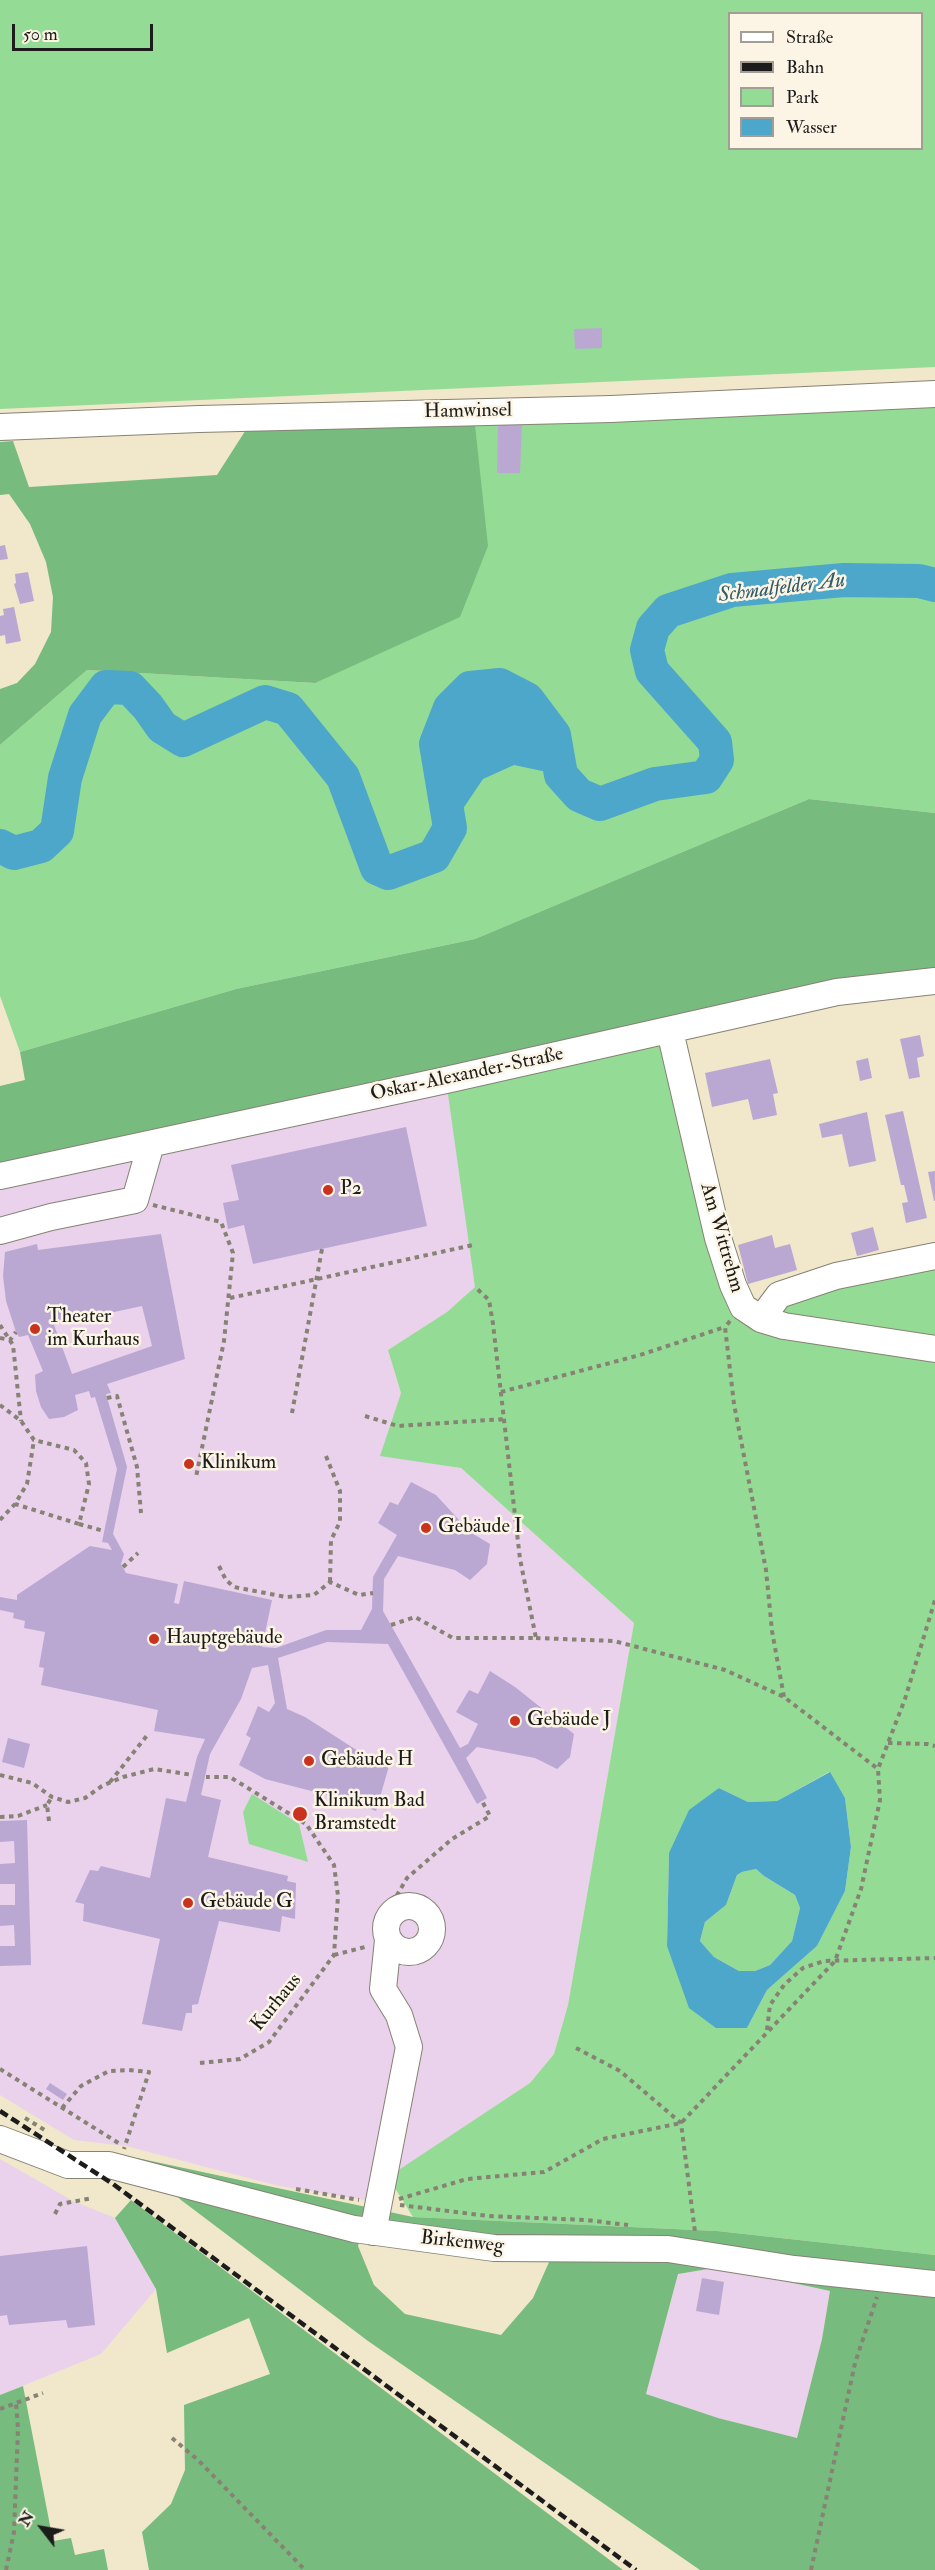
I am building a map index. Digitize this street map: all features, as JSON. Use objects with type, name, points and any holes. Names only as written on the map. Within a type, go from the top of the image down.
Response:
[{"type":"street","name":"Hamwinsel","points":[[0,427],[199,418],[611,409],[935,394]]},
{"type":"street","name":"Oskar-Alexander-Straße","points":[[0,1176],[670,1031],[837,992],[935,981]]},
{"type":"street","name":"Am Wittrehm","points":[[670,1031],[718,1238],[732,1286],[752,1313],[779,1295],[836,1276],[935,1256]]},
{"type":"street","points":[[0,1231],[51,1217],[135,1200],[151,1144]]},
{"type":"street","points":[[752,1313],[784,1326],[935,1349]]},
{"type":"street","points":[[373,2232],[409,2047],[399,2015],[383,1989],[379,1937]]},
{"type":"street","name":"Birkenweg","points":[[0,2139],[68,2165],[109,2165],[373,2232],[494,2248],[668,2249],[882,2280],[935,2284]]},
{"type":"path","points":[[135,1200],[224,1222],[233,1253],[224,1341],[196,1477]]},
{"type":"path","points":[[230,1298],[473,1245]]},
{"type":"path","points":[[292,1413],[322,1249]]},
{"type":"path","points":[[475,1287],[489,1300],[520,1560],[536,1638]]},
{"type":"path","points":[[501,1392],[640,1356],[725,1327],[752,1313]]},
{"type":"path","points":[[0,1325],[13,1345],[21,1421]]},
{"type":"path","points":[[725,1327],[734,1404],[766,1570],[772,1631],[784,1697]]},
{"type":"path","points":[[10,1340],[16,1332]]},
{"type":"path","points":[[0,1338],[10,1340]]},
{"type":"path","points":[[107,1398],[117,1396],[136,1467],[141,1513]]},
{"type":"path","points":[[0,1404],[21,1421],[34,1440],[74,1450],[86,1463],[89,1484],[79,1524]]},
{"type":"path","points":[[365,1416],[398,1426],[505,1419]]},
{"type":"path","points":[[0,1520],[15,1504],[27,1484],[34,1440]]},
{"type":"path","points":[[326,1456],[340,1491],[340,1522],[331,1540],[330,1582]]},
{"type":"path","points":[[15,1504],[105,1531]]},
{"type":"path","points":[[123,1568],[138,1553]]},
{"type":"path","points":[[219,1566],[226,1580],[234,1587],[286,1597],[314,1594],[330,1582]]},
{"type":"path","points":[[330,1582],[359,1595],[372,1593]]},
{"type":"path","points":[[639,2227],[586,2220],[488,2216],[395,2203],[467,2180],[544,2172],[603,2139],[681,2123],[835,1961],[861,1890],[880,1800],[878,1769],[905,1699],[935,1600]]},
{"type":"path","points":[[391,1625],[415,1617],[453,1638],[614,1641],[725,1670],[784,1697],[878,1769]]},
{"type":"path","points":[[110,1783],[149,1733]]},
{"type":"path","points":[[888,1743],[935,1746]]},
{"type":"path","points":[[0,1775],[32,1783],[52,1797],[68,1802],[85,1798],[110,1783],[154,1769],[193,1775]]},
{"type":"path","points":[[206,1777],[230,1777],[306,1824],[334,1865],[338,1896],[334,1955],[379,1937],[384,1914],[407,1878],[452,1839],[490,1816],[482,1801]]},
{"type":"path","points":[[49,1821],[48,1805],[52,1797]]},
{"type":"path","points":[[0,1817],[18,1816],[48,1805]]},
{"type":"path","name":"Kurhaus","points":[[200,2063],[240,2059],[269,2042],[334,1955]]},
{"type":"path","points":[[767,2031],[770,2005],[784,1985],[803,1968],[824,1961],[935,1958]]},
{"type":"path","points":[[576,2048],[620,2071],[681,2123],[697,2254]]},
{"type":"path","points":[[0,2069],[116,2142],[126,2146],[149,2072],[110,2071],[81,2086],[62,2108]]},
{"type":"path","points":[[25,2118],[50,2134]]},
{"type":"path","points":[[105,2143],[116,2142]]},
{"type":"path","points":[[289,2188],[362,2201]]},
{"type":"path","points":[[55,2214],[60,2204],[93,2198]]},
{"type":"path","points":[[812,2570],[855,2363],[882,2280]]},
{"type":"path","points":[[0,2409],[43,2393]]},
{"type":"path","points":[[6,2570],[14,2532],[18,2429],[15,2403]]},
{"type":"path","points":[[172,2438],[198,2460],[305,2570]]},
{"type":"shaded area","name":"Klinikum Bad Bramstedt","points":[[446,1080],[473,1238],[475,1287],[447,1312],[388,1350],[401,1393],[381,1455],[461,1468],[634,1623],[568,2005],[554,2054],[530,2083],[389,2177],[384,2203],[279,2186],[126,2146],[74,2140],[0,2095],[0,1175]]},
{"type":"shaded area","points":[[0,2159],[73,2201],[115,2218],[156,2289],[101,2354],[0,2395]]},
{"type":"shaded area","points":[[720,2267],[830,2291],[822,2339],[797,2438],[718,2418],[646,2394],[678,2274]]},
{"type":"green space","points":[[0,0],[935,0],[935,367],[0,409]]},
{"type":"green space","points":[[935,405],[935,813],[809,799],[475,939],[236,989],[20,1052],[0,996],[0,745],[87,670],[315,683],[474,416]]},
{"type":"green space","points":[[474,416],[488,546],[460,617],[315,683],[87,670],[0,745],[0,689],[17,683],[35,664],[51,632],[53,597],[46,562],[30,524],[9,494],[0,495],[0,442],[13,441],[29,487],[217,475],[249,425]]},
{"type":"green space","points":[[809,799],[935,813],[935,981],[0,1176],[0,1086],[25,1080],[20,1052],[236,989],[475,939]]},
{"type":"green space","points":[[661,1038],[737,1313],[781,1298],[935,1259],[935,2255],[717,2231],[413,2217],[388,2177],[530,2083],[554,2054],[568,2005],[634,1623],[461,1468],[380,1456],[401,1393],[388,1350],[447,1312],[475,1287],[446,1080]],"holes":[[[829,1772],[845,1798],[851,1847],[845,1891],[817,1946],[767,1990],[747,2028],[667,1946],[669,1853],[719,1788],[748,1802],[777,1801]]]},
{"type":"green space","points":[[252,1794],[299,1824],[308,1862],[249,1844],[243,1812]]},
{"type":"green space","points":[[756,1869],[795,1895],[800,1908],[792,1941],[770,1965],[755,1971],[739,1971],[714,1957],[700,1941],[705,1922],[726,1905],[737,1875]]},
{"type":"green space","points":[[137,2158],[413,2217],[717,2231],[935,2255],[935,2570],[700,2570],[368,2341],[181,2200]],"holes":[[[361,2231],[554,2251],[533,2298],[501,2335],[405,2314],[374,2285],[358,2246]],[[720,2267],[830,2291],[822,2339],[797,2438],[718,2418],[646,2394],[678,2274]]]},
{"type":"green space","points":[[131,2200],[623,2570],[149,2570],[142,2532],[171,2504],[185,2470],[184,2405],[270,2374],[249,2318],[167,2353],[156,2289],[115,2218]]},
{"type":"green space","points":[[23,2386],[53,2541],[71,2538],[75,2555],[104,2549],[108,2570],[0,2570],[0,2395]]},
{"type":"water","points":[[500,685],[527,699],[554,735],[561,775],[514,765],[483,779],[450,828],[436,744],[450,708],[470,688]]},
{"type":"water","points":[[830,1772],[845,1798],[851,1847],[845,1891],[817,1946],[767,1990],[747,2028],[716,2028],[689,2008],[667,1946],[669,1853],[689,1810],[719,1788],[748,1802],[777,1801]],"holes":[[[756,1869],[795,1895],[800,1908],[792,1941],[770,1965],[755,1971],[739,1971],[714,1957],[700,1941],[705,1922],[726,1905],[737,1875]]]},
{"type":"building","points":[[602,328],[602,348],[575,349],[574,329]]},
{"type":"building","points":[[498,422],[522,423],[520,473],[497,473]]},
{"type":"building","points":[[5,545],[8,559],[0,560],[0,546]]},
{"type":"building","points":[[28,572],[34,601],[20,604],[14,584],[16,583],[15,574]]},
{"type":"building","points":[[14,607],[21,641],[6,644],[5,635],[0,636],[0,616],[4,615],[3,609]]},
{"type":"building","points":[[920,1035],[924,1056],[917,1058],[920,1077],[909,1079],[900,1039]]},
{"type":"building","points":[[868,1058],[872,1078],[860,1081],[856,1061]]},
{"type":"building","points":[[770,1059],[778,1093],[773,1094],[777,1115],[753,1120],[748,1099],[712,1107],[705,1073]]},
{"type":"building","points":[[903,1111],[927,1218],[906,1223],[902,1203],[908,1202],[904,1185],[901,1185],[885,1115]]},
{"type":"building","points":[[867,1112],[876,1161],[849,1167],[842,1134],[822,1138],[819,1124]]},
{"type":"building","name":"P2","points":[[406,1127],[427,1226],[253,1264],[244,1225],[228,1229],[223,1203],[239,1200],[231,1165]]},
{"type":"building","points":[[935,1171],[935,1201],[934,1201],[928,1172]]},
{"type":"building","points":[[873,1227],[879,1250],[857,1256],[851,1233]]},
{"type":"building","points":[[161,1234],[185,1359],[107,1384],[111,1393],[106,1394],[127,1467],[113,1534],[124,1554],[121,1564],[126,1573],[178,1584],[174,1603],[179,1604],[184,1581],[272,1600],[262,1647],[276,1648],[326,1630],[361,1630],[372,1609],[373,1577],[397,1535],[378,1523],[390,1502],[398,1505],[411,1482],[436,1495],[470,1532],[490,1544],[487,1564],[470,1580],[455,1570],[398,1556],[384,1579],[383,1611],[460,1748],[468,1744],[478,1724],[456,1712],[469,1690],[478,1694],[490,1671],[515,1687],[574,1734],[570,1757],[557,1769],[535,1758],[477,1747],[466,1758],[487,1798],[477,1804],[388,1644],[327,1642],[278,1658],[287,1709],[305,1717],[369,1758],[389,1766],[376,1811],[350,1801],[265,1779],[239,1765],[251,1738],[246,1735],[258,1706],[269,1712],[275,1703],[268,1665],[252,1668],[241,1699],[210,1754],[201,1795],[221,1800],[208,1857],[288,1876],[287,1881],[296,1883],[295,1919],[282,1916],[280,1932],[219,1921],[198,2004],[192,2005],[192,2013],[186,2013],[182,2031],[142,2024],[160,1939],[83,1921],[84,1904],[75,1902],[90,1870],[98,1871],[101,1866],[150,1878],[166,1798],[186,1802],[197,1757],[205,1739],[154,1731],[158,1710],[41,1685],[44,1668],[39,1667],[45,1632],[24,1628],[25,1621],[13,1618],[14,1613],[0,1610],[0,1597],[17,1600],[17,1595],[90,1546],[112,1550],[108,1543],[102,1542],[117,1469],[95,1397],[91,1398],[89,1391],[75,1395],[78,1410],[64,1417],[49,1419],[41,1407],[36,1391],[35,1375],[43,1371],[28,1335],[19,1337],[16,1332],[6,1301],[3,1276],[5,1252],[37,1244],[38,1250]],"holes":[[[142,1306],[152,1346],[72,1374],[54,1325]]]},
{"type":"building","points":[[772,1235],[775,1248],[790,1244],[797,1270],[748,1284],[738,1245]]},
{"type":"building","points":[[8,1738],[30,1744],[24,1768],[2,1762]]},
{"type":"building","points":[[27,1820],[31,1965],[0,1966],[0,1946],[15,1946],[14,1925],[0,1926],[0,1905],[15,1905],[15,1884],[0,1884],[0,1864],[15,1863],[14,1841],[0,1842],[0,1821]]},
{"type":"building","points":[[50,2083],[67,2094],[63,2100],[46,2089]]},
{"type":"building","points":[[87,2246],[95,2325],[68,2328],[66,2320],[9,2325],[7,2315],[0,2316],[0,2256]]},
{"type":"building","points":[[702,2278],[724,2282],[719,2315],[696,2311]]},
{"type":"waterway","name":"Schmalfelder Au","points":[[0,846],[14,853],[41,846],[57,831],[65,778],[85,715],[106,687],[130,688],[148,707],[162,727],[183,740],[265,702],[288,709],[343,777],[377,868],[388,873],[434,856],[450,828],[436,744],[450,708],[470,688],[500,685],[527,699],[554,735],[561,775],[579,795],[600,804],[655,784],[706,777],[717,760],[715,742],[652,671],[647,650],[653,628],[668,611],[732,590],[844,580],[919,581],[935,585]]},
{"type":"railway","points":[[0,2111],[113,2184],[636,2570]]},
{"type":"place","name":"P2","points":[[328,1190]]},
{"type":"place","name":"Theater im Kurhaus","points":[[35,1329]]},
{"type":"place","name":"Klinikum","points":[[189,1464]]},
{"type":"place","name":"Gebäude I","points":[[426,1528]]},
{"type":"place","name":"Hauptgebäude","points":[[154,1639]]},
{"type":"place","name":"Gebäude J","points":[[515,1721]]},
{"type":"place","name":"Gebäude H","points":[[309,1761]]},
{"type":"place","name":"Klinikum Bad Bramstedt","points":[[300,1814]]},
{"type":"place","name":"Gebäude G","points":[[188,1903]]}]
